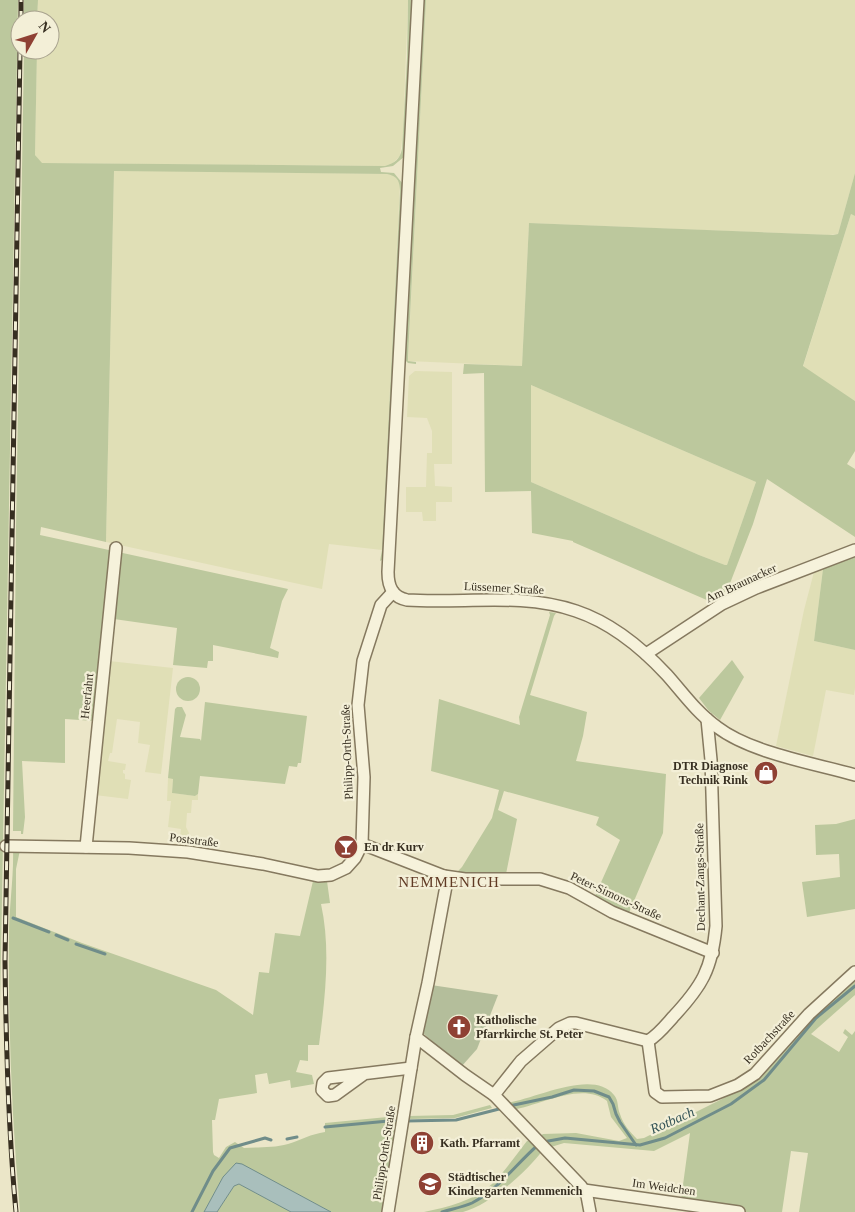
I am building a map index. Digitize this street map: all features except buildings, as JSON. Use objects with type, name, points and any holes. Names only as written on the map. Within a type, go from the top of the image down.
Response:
[{"type":"street","points":[[393,592],[389,584],[388,572],[418,0]]},
{"type":"street","name":"Heerfahrt","points":[[86,847],[116,548]]},
{"type":"street","name":"Am Braunacker","points":[[646,654],[722,604],[756,588],[855,550]]},
{"type":"street","name":"Lüssemer Straße","points":[[393,592],[400,598],[407,600],[525,600],[577,611],[606,624],[628,638],[646,654],[707,719],[728,735],[747,744],[855,775]]},
{"type":"street","name":"Philipp-Orth-Straße","points":[[362,844],[364,777],[358,705],[363,661],[381,605],[393,592]]},
{"type":"street","name":"Dechant-Zangs-Straße","points":[[648,1041],[657,1034],[695,992],[703,981],[713,953],[716,926],[711,760],[707,719]]},
{"type":"street","points":[[362,844],[444,876]]},
{"type":"street","name":"Poststraße","points":[[6,846],[129,848],[205,854],[322,876],[336,873],[349,865],[357,855],[362,844]]},
{"type":"street","name":"Philipp-Orth-Straße","points":[[388,1212],[416,1036],[446,891],[444,876]]},
{"type":"street","name":"Peter-Simons-Straße","points":[[444,876],[465,879],[540,879],[569,888],[612,912],[713,953]]},
{"type":"street","name":"Rotbachstraße","points":[[648,1041],[655,1092],[662,1097],[710,1096],[738,1086],[755,1074],[809,1014],[855,972]]},
{"type":"street","points":[[494,1095],[516,1066],[530,1052],[559,1028],[570,1023],[648,1041]]},
{"type":"street","points":[[416,1036],[465,1076],[494,1095],[584,1190],[590,1212]]},
{"type":"street","points":[[364,1074],[411,1068]]},
{"type":"street","name":"Im Weidchen","points":[[584,1190],[739,1212]]},
{"type":"green space","points":[[0,0],[18,0],[18,10],[10,10],[10,60],[17,60],[0,1011]]},
{"type":"green space","points":[[24,0],[38,0],[38,10],[24,10]]},
{"type":"green space","points":[[38,0],[408,0],[403,132],[400,156],[392,164],[385,166],[41,163],[35,155],[37,60],[60,60],[60,10],[38,10]]},
{"type":"green space","points":[[408,0],[413,0],[405,156],[393,166],[380,168],[381,172],[394,173],[403,184],[385,545],[382,560],[380,561],[400,192],[398,180],[394,176],[387,174],[114,171],[106,542],[41,527],[40,535],[288,589],[282,601],[270,648],[279,652],[278,658],[213,645],[213,661],[208,661],[207,668],[173,665],[177,628],[114,619],[94,721],[65,719],[65,763],[22,761],[25,817],[23,834],[21,834],[21,831],[13,831],[24,60],[37,60],[35,155],[42,163],[385,166],[396,160],[402,149]]},
{"type":"green space","points":[[423,0],[426,0],[408,357],[408,361],[416,362],[416,364],[408,363],[404,359]]},
{"type":"green space","points":[[426,0],[855,0],[855,173],[838,234],[529,223],[522,366],[408,361]]},
{"type":"green space","points":[[114,170],[387,174],[393,175],[400,183],[382,550],[329,544],[322,589],[106,542]]},
{"type":"green space","points":[[855,173],[855,216],[851,214],[803,366],[855,401],[855,451],[847,464],[855,469],[855,537],[767,479],[753,524],[727,591],[709,601],[573,541],[532,533],[531,491],[485,492],[484,373],[463,374],[464,364],[522,366],[529,223],[838,234]],"holes":[[[531,385],[756,482],[727,565],[699,555],[531,482]]]},
{"type":"green space","points":[[851,214],[855,216],[855,401],[803,367]]},
{"type":"green space","points":[[415,371],[452,372],[452,464],[434,464],[435,486],[452,487],[452,502],[436,502],[436,521],[423,521],[422,512],[406,512],[406,487],[426,487],[427,453],[432,453],[432,431],[427,418],[407,417],[409,376]]},
{"type":"green space","points":[[531,385],[756,482],[727,565],[699,555],[531,482]]},
{"type":"green space","points":[[855,553],[855,650],[814,641],[823,569],[827,564]]},
{"type":"green space","points":[[823,569],[814,641],[855,650],[855,688],[854,695],[826,690],[813,756],[776,746],[804,610],[814,572]]},
{"type":"green space","points":[[549,612],[556,613],[530,695],[587,712],[576,761],[666,774],[663,833],[628,915],[594,898],[620,840],[596,825],[599,817],[504,791],[498,810],[517,819],[506,874],[457,872],[492,818],[499,790],[431,771],[439,699],[520,725],[519,717],[550,615]]},
{"type":"green space","points":[[732,660],[744,677],[720,720],[709,711],[699,698]]},
{"type":"green space","points":[[109,661],[173,668],[161,774],[145,772],[150,745],[138,743],[140,722],[117,719],[112,753],[110,753],[108,761],[126,764],[123,773],[125,774],[125,779],[131,780],[128,799],[95,795]]},
{"type":"green space","points":[[188,677],[196,681],[200,689],[196,697],[188,701],[180,697],[176,689],[180,681]]},
{"type":"green space","points":[[205,702],[307,716],[301,763],[298,763],[297,767],[289,766],[285,784],[200,776],[198,794],[195,796],[172,793],[173,779],[168,778],[175,709],[182,707],[186,715],[180,737],[200,739],[201,741]]},
{"type":"green space","points":[[168,778],[173,778],[172,793],[195,796],[198,794],[198,800],[192,800],[191,813],[187,813],[186,827],[189,833],[187,846],[179,845],[181,829],[168,827],[171,801],[167,801]]},
{"type":"green space","points":[[855,819],[855,909],[807,917],[802,882],[840,877],[839,854],[816,855],[815,825],[836,824]]},
{"type":"green space","points":[[13,848],[20,850],[16,869],[16,917],[82,943],[216,990],[253,1015],[259,972],[269,973],[275,933],[300,936],[313,881],[327,881],[330,903],[321,904],[326,939],[326,956],[325,992],[319,1045],[308,1045],[308,1061],[300,1060],[296,1072],[312,1075],[314,1084],[291,1088],[290,1080],[269,1084],[267,1073],[255,1075],[257,1093],[219,1099],[215,1120],[212,1120],[213,1152],[219,1158],[226,1147],[235,1142],[244,1148],[272,1147],[288,1144],[325,1132],[325,1123],[398,1116],[383,1212],[331,1212],[290,1190],[223,1177],[204,1212],[20,1212],[9,1005],[9,924]]},
{"type":"green space","points":[[855,969],[855,995],[811,1034],[839,1052],[848,1037],[843,1033],[845,1029],[852,1035],[855,1031],[855,1212],[799,1212],[808,1153],[791,1151],[782,1212],[693,1212],[692,1209],[680,1207],[690,1133],[654,1151],[564,1143],[551,1147],[540,1136],[543,1134],[576,1133],[619,1141],[627,1138],[611,1117],[607,1101],[597,1095],[586,1093],[561,1096],[512,1110],[506,1103],[578,1085],[592,1084],[604,1087],[616,1097],[621,1118],[629,1131],[637,1139],[644,1138],[722,1099],[744,1085]]},
{"type":"green space","points":[[431,985],[498,995],[477,1049],[461,1067],[423,1033]]},
{"type":"green space","points":[[490,1105],[492,1108],[455,1118],[409,1119],[409,1116],[453,1115]]},
{"type":"green space","points":[[532,1140],[542,1151],[527,1169],[495,1196],[473,1209],[463,1212],[424,1212],[460,1202],[485,1190],[501,1174],[527,1141]]},
{"type":"green space","points":[[239,1184],[291,1212],[217,1212],[234,1186]]},
{"type":"water","points":[[236,1163],[242,1164],[331,1212],[291,1212],[239,1184],[234,1186],[217,1212],[204,1212],[223,1177]]},
{"type":"waterway","points":[[13,918],[49,932]]},
{"type":"waterway","points":[[56,935],[68,940]]},
{"type":"waterway","points":[[76,944],[105,954]]},
{"type":"waterway","name":"Rotbach","points":[[543,1142],[565,1138],[640,1145],[665,1138],[731,1104],[764,1080],[816,1018],[855,986]]},
{"type":"waterway","points":[[509,1106],[552,1097],[574,1090],[594,1091],[609,1097],[620,1122],[636,1145]]},
{"type":"waterway","points":[[406,1121],[456,1120],[503,1108]]},
{"type":"waterway","points":[[325,1127],[399,1120]]},
{"type":"waterway","points":[[287,1139],[297,1137]]},
{"type":"waterway","points":[[192,1212],[213,1171],[230,1148],[265,1138],[271,1140]]},
{"type":"waterway","name":"Rotbach","points":[[442,1212],[472,1203],[481,1198],[499,1184],[538,1145]]},
{"type":"railway","points":[[21,0],[21,10]]},
{"type":"railway","points":[[16,1212],[8,1086],[5,961],[20,60]]},
{"type":"place","name":"DTR Diagnose Technik Rink","points":[[766,773]]},
{"type":"place","name":"En dr Kurv","points":[[346,847]]},
{"type":"place","name":"Katholische Pfarrkirche St. Peter","points":[[459,1027]]},
{"type":"place","name":"Kath. Pfarramt","points":[[422,1143]]},
{"type":"place","name":"Städtischer Kindergarten Nemmenich","points":[[430,1184]]},
{"type":"district","name":"NEMMENICH","points":[[449,882]]}]
